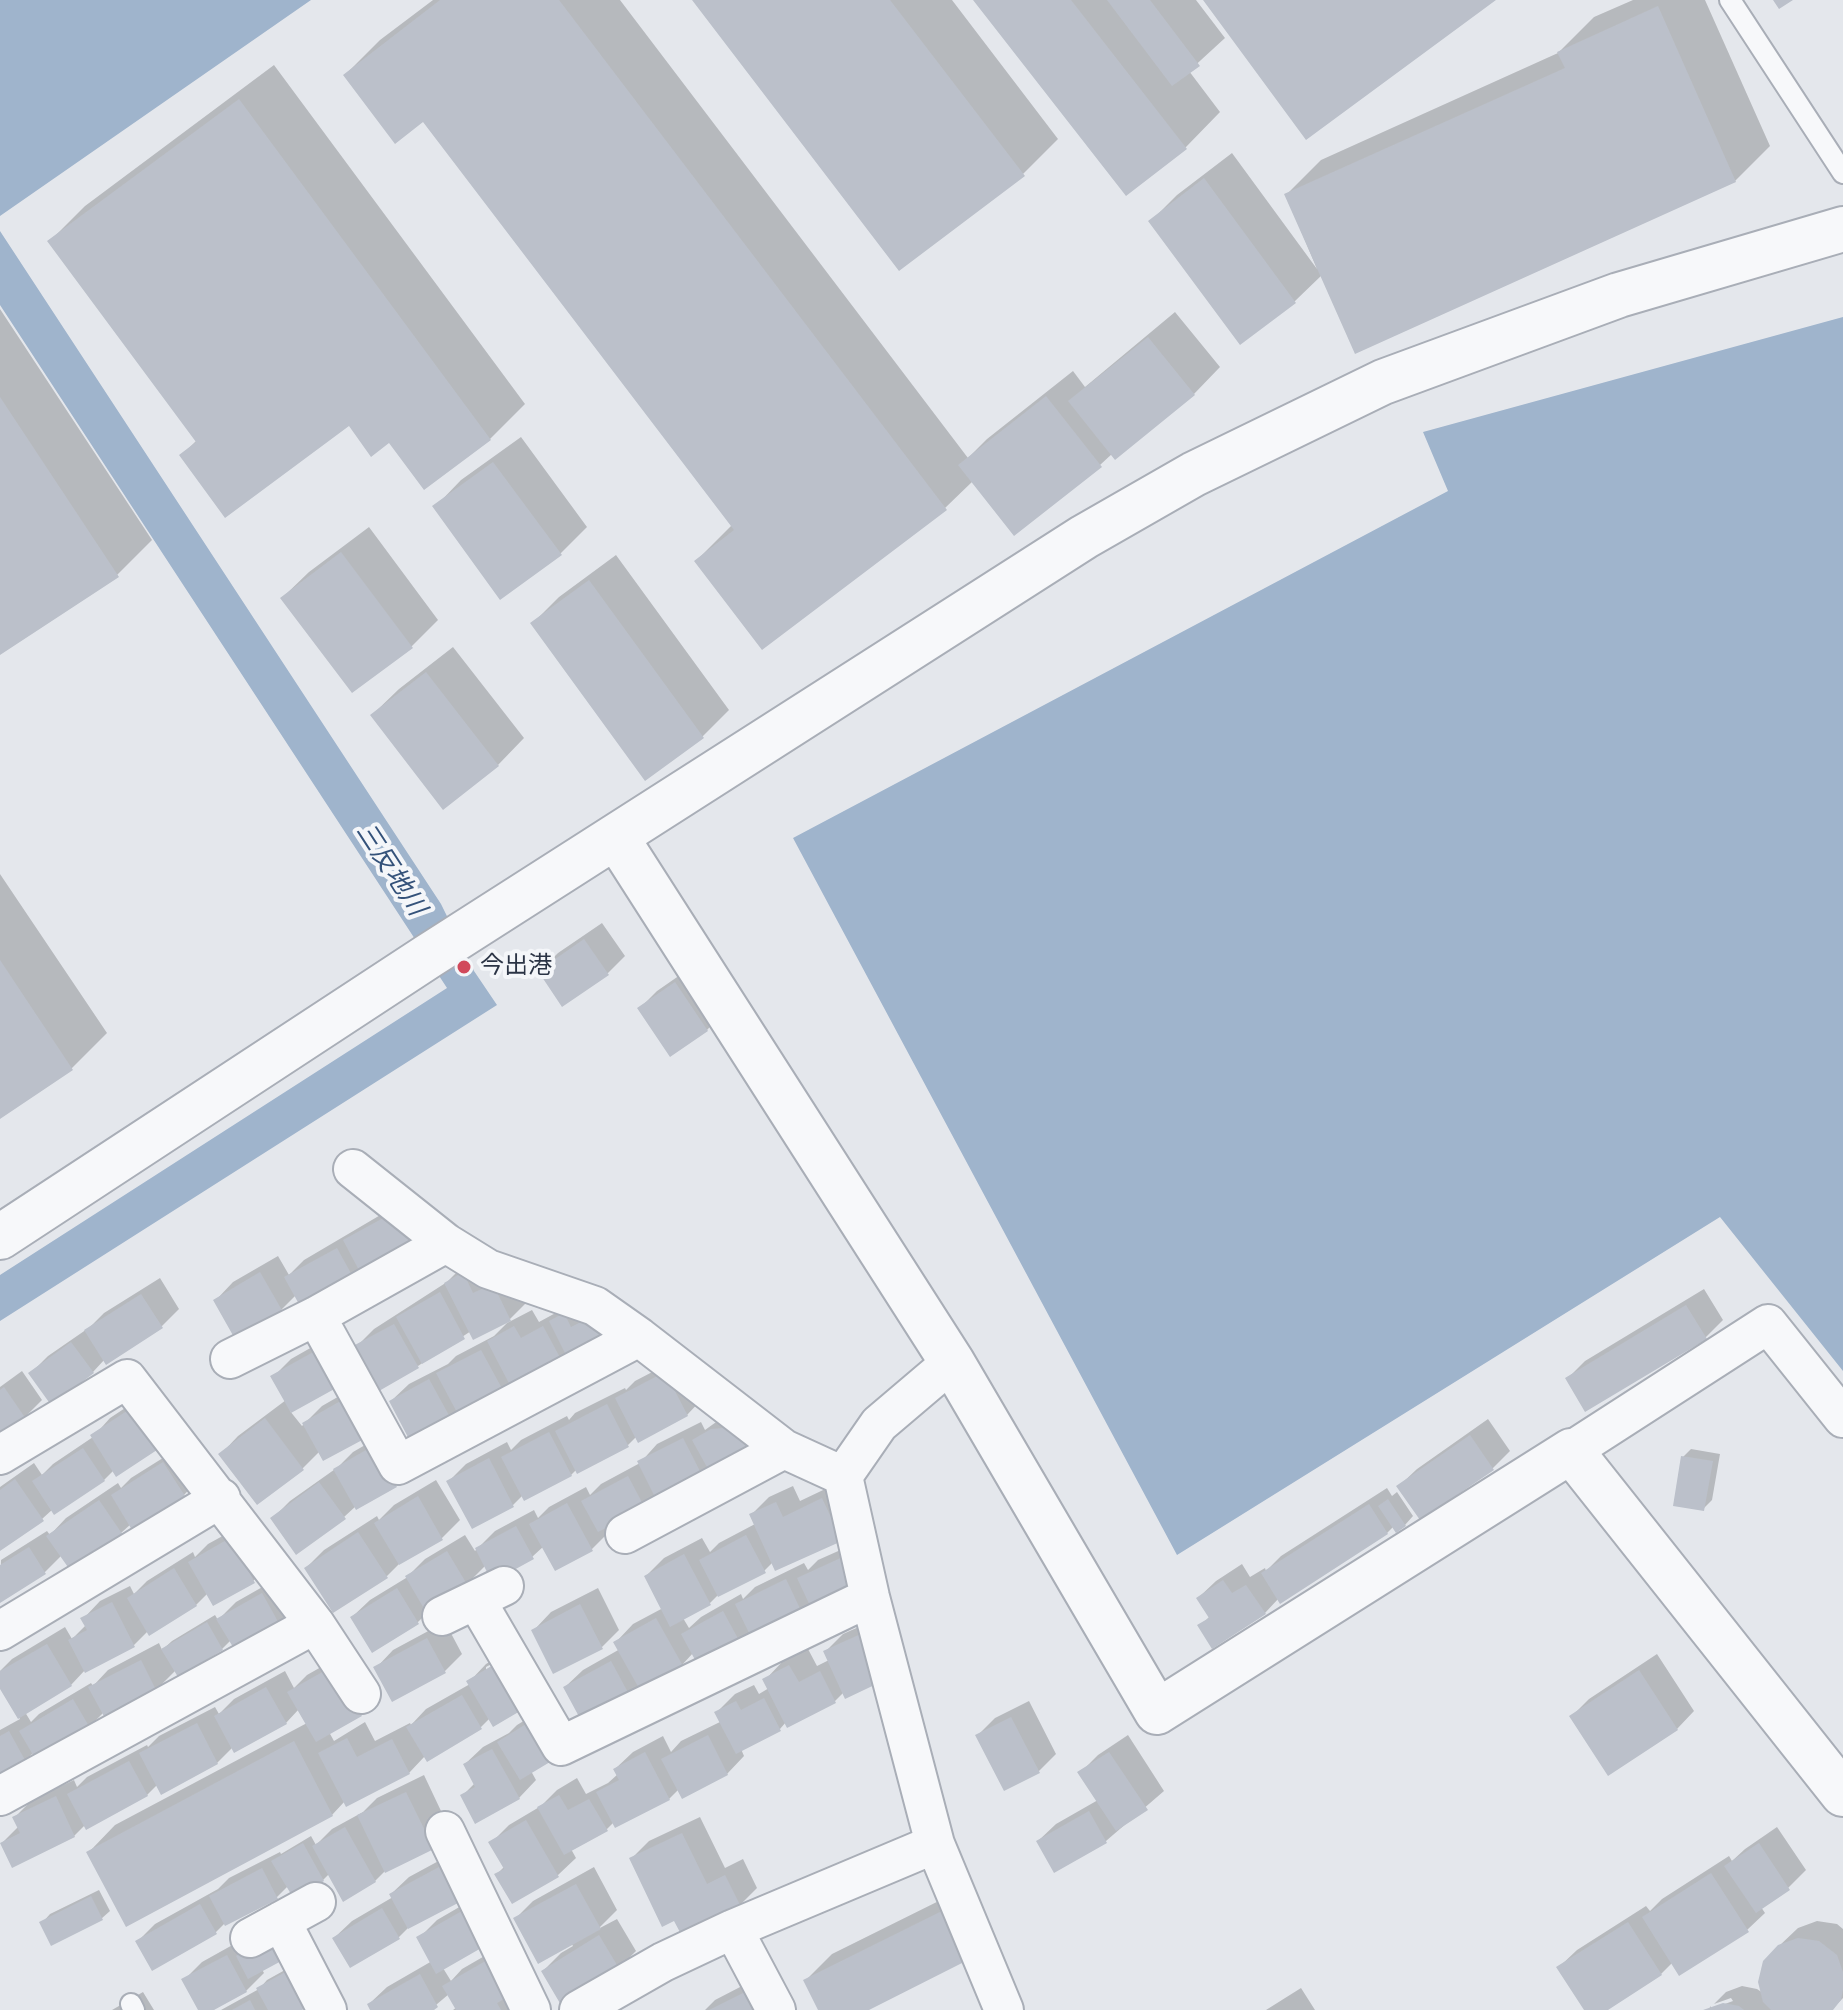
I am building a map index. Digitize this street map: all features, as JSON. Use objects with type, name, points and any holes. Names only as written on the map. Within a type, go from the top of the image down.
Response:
[{"type":"street","points":[[0,1237],[1084,537],[1194,474],[1383,382],[1619,295],[1843,229]]},
{"type":"street","points":[[616,837],[952,1362],[1157,1712],[1768,1324],[1843,1418]]},
{"type":"street","points":[[353,1169],[446,1243],[488,1269],[595,1306],[784,1449],[843,1476]]},
{"type":"street","points":[[230,1359],[316,1316],[446,1243]]},
{"type":"street","points":[[316,1316],[398,1465],[639,1337]]},
{"type":"street","points":[[952,1362],[879,1424],[843,1476],[870,1597],[935,1844],[1004,2010]]},
{"type":"street","points":[[0,1455],[127,1379],[315,1624],[361,1694]]},
{"type":"street","points":[[625,1534],[784,1449]]},
{"type":"street","points":[[1571,1451],[1843,1794]]},
{"type":"street","points":[[0,1631],[221,1498]]},
{"type":"street","points":[[442,1616],[490,1593],[561,1746],[870,1597]]},
{"type":"street","points":[[0,1796],[315,1624]]},
{"type":"street","points":[[445,1831],[531,2010]]},
{"type":"street","points":[[579,2010],[663,1962],[733,1929],[935,1844]]},
{"type":"street","points":[[316,1902],[266,1930],[327,2010]]},
{"type":"street","points":[[733,1929],[776,2010]]},
{"type":"lane","points":[[1730,0],[1843,173]]},
{"type":"water","points":[[0,0],[311,0],[0,216]]},
{"type":"water","name":"三反地川","points":[[0,231],[441,904],[474,971],[497,1005],[0,1321],[0,1275],[447,988],[0,305]]},
{"type":"water","points":[[1843,317],[1843,1371],[1720,1217],[1177,1555],[793,838],[1448,491],[1423,432]]},
{"type":"building","points":[[440,0],[559,0],[947,510],[762,650],[694,561],[734,530],[423,122],[395,144],[343,75]]},
{"type":"building","points":[[692,0],[890,0],[1025,176],[899,271]]},
{"type":"building","points":[[973,0],[1071,0],[1187,149],[1126,196]]},
{"type":"building","points":[[1107,0],[1150,0],[1200,66],[1172,86]]},
{"type":"building","points":[[1203,0],[1496,0],[1306,140]]},
{"type":"building","points":[[1773,0],[1793,0],[1779,9]]},
{"type":"building","points":[[1658,6],[1736,182],[1355,354],[1284,194],[1565,68],[1557,52]]},
{"type":"building","points":[[239,99],[491,440],[424,490],[389,443],[371,457],[349,426],[225,518],[179,455],[196,442],[47,241]]},
{"type":"building","points":[[1204,178],[1296,303],[1240,345],[1148,221]]},
{"type":"building","points":[[1148,337],[1195,395],[1115,460],[1068,401]]},
{"type":"building","points":[[1046,396],[1102,467],[1014,536],[958,465]]},
{"type":"building","points":[[0,397],[119,577],[0,655]]},
{"type":"building","points":[[493,462],[562,555],[500,600],[432,506]]},
{"type":"building","points":[[341,552],[413,648],[352,693],[280,598]]},
{"type":"building","points":[[589,580],[704,738],[645,781],[530,623]]},
{"type":"building","points":[[426,672],[499,766],[443,810],[370,715]]},
{"type":"building","points":[[584,939],[609,975],[562,1007],[538,971]]},
{"type":"building","points":[[0,960],[73,1070],[0,1119]]},
{"type":"building","points":[[675,982],[708,1031],[670,1057],[637,1008]]},
{"type":"building","points":[[398,1210],[416,1244],[361,1274],[343,1240]]},
{"type":"building","points":[[337,1248],[353,1277],[300,1306],[284,1277]]},
{"type":"building","points":[[260,1272],[283,1312],[235,1339],[213,1300]]},
{"type":"building","points":[[463,1272],[473,1293],[493,1284],[511,1321],[473,1340],[444,1283]]},
{"type":"building","points":[[440,1292],[465,1339],[422,1364],[396,1317]]},
{"type":"building","points":[[141,1294],[163,1328],[106,1365],[84,1330]]},
{"type":"building","points":[[1686,1305],[1707,1339],[1585,1412],[1565,1378]]},
{"type":"building","points":[[564,1313],[571,1327],[591,1317],[604,1343],[569,1361],[549,1321]]},
{"type":"building","points":[[394,1324],[419,1368],[379,1391],[353,1346]]},
{"type":"building","points":[[514,1326],[521,1338],[543,1326],[564,1365],[513,1391],[487,1341]]},
{"type":"building","points":[[71,1342],[94,1373],[51,1405],[28,1373]]},
{"type":"building","points":[[317,1350],[338,1387],[291,1413],[270,1376]]},
{"type":"building","points":[[481,1350],[505,1394],[460,1418],[436,1373]]},
{"type":"building","points":[[665,1372],[688,1416],[638,1443],[615,1398]]},
{"type":"building","points":[[429,1379],[451,1419],[410,1441],[389,1401]]},
{"type":"building","points":[[4,1387],[26,1419],[0,1437],[0,1390]]},
{"type":"building","points":[[344,1399],[366,1438],[323,1461],[302,1423]]},
{"type":"building","points":[[607,1404],[629,1447],[577,1474],[555,1431]]},
{"type":"building","points":[[133,1407],[160,1448],[116,1477],[90,1435]]},
{"type":"building","points":[[265,1418],[304,1470],[257,1505],[218,1454]]},
{"type":"building","points":[[737,1427],[753,1455],[713,1478],[692,1440],[711,1429]]},
{"type":"building","points":[[549,1432],[572,1476],[524,1501],[501,1457]]},
{"type":"building","points":[[1470,1435],[1494,1470],[1420,1520],[1396,1486]]},
{"type":"building","points":[[683,1438],[704,1479],[658,1503],[637,1461]]},
{"type":"building","points":[[373,1446],[397,1487],[356,1510],[333,1469]]},
{"type":"building","points":[[83,1448],[105,1481],[54,1515],[32,1481]]},
{"type":"building","points":[[1681,1456],[1713,1461],[1704,1511],[1673,1506]]},
{"type":"building","points":[[489,1458],[514,1507],[472,1529],[446,1481]]},
{"type":"building","points":[[163,1462],[185,1496],[132,1530],[111,1495]]},
{"type":"building","points":[[628,1476],[645,1508],[598,1532],[581,1501]]},
{"type":"building","points":[[15,1479],[44,1521],[0,1551],[0,1490]]},
{"type":"building","points":[[319,1482],[346,1519],[296,1555],[270,1518]]},
{"type":"building","points":[[418,1496],[443,1540],[399,1565],[374,1523]]},
{"type":"building","points":[[822,1498],[842,1541],[775,1571],[749,1514],[776,1502],[783,1517]]},
{"type":"building","points":[[1388,1499],[1406,1526],[1396,1533],[1378,1506]]},
{"type":"building","points":[[99,1500],[123,1535],[70,1570],[46,1536]]},
{"type":"building","points":[[567,1503],[593,1551],[555,1571],[529,1524]]},
{"type":"building","points":[[1369,1504],[1388,1534],[1280,1604],[1261,1573]]},
{"type":"building","points":[[516,1526],[534,1559],[492,1582],[475,1548]]},
{"type":"building","points":[[358,1532],[388,1578],[333,1613],[304,1568]]},
{"type":"building","points":[[746,1535],[766,1573],[718,1597],[699,1560]]},
{"type":"building","points":[[230,1538],[255,1583],[213,1606],[188,1562]]},
{"type":"building","points":[[29,1547],[46,1574],[0,1603],[0,1565]]},
{"type":"building","points":[[447,1551],[468,1586],[426,1612],[405,1576]]},
{"type":"building","points":[[684,1554],[711,1605],[670,1627],[644,1576]]},
{"type":"building","points":[[845,1556],[861,1590],[813,1612],[797,1578]]},
{"type":"building","points":[[174,1568],[197,1606],[149,1636],[127,1598]]},
{"type":"building","points":[[786,1579],[804,1617],[753,1641],[735,1604]]},
{"type":"building","points":[[1223,1580],[1232,1593],[1246,1585],[1266,1614],[1212,1649],[1197,1625],[1209,1618],[1196,1598]]},
{"type":"building","points":[[397,1588],[419,1624],[372,1653],[350,1617]]},
{"type":"building","points":[[262,1593],[281,1627],[236,1652],[216,1619]]},
{"type":"building","points":[[112,1602],[135,1647],[85,1673],[68,1640],[87,1630],[80,1618]]},
{"type":"building","points":[[580,1604],[603,1649],[553,1674],[531,1630]]},
{"type":"building","points":[[723,1611],[742,1646],[700,1669],[681,1634]]},
{"type":"building","points":[[656,1618],[683,1666],[640,1690],[613,1642]]},
{"type":"building","points":[[207,1622],[223,1650],[178,1677],[161,1649]]},
{"type":"building","points":[[863,1633],[885,1680],[845,1699],[823,1651]]},
{"type":"building","points":[[427,1638],[446,1673],[392,1702],[373,1667]]},
{"type":"building","points":[[47,1644],[72,1686],[18,1719],[0,1689],[0,1671]]},
{"type":"building","points":[[141,1660],[157,1692],[106,1720],[88,1687]]},
{"type":"building","points":[[500,1661],[527,1707],[493,1727],[466,1681]]},
{"type":"building","points":[[611,1661],[631,1698],[583,1724],[563,1687]]},
{"type":"building","points":[[789,1665],[799,1682],[820,1671],[836,1703],[787,1728],[762,1679]]},
{"type":"building","points":[[333,1666],[362,1716],[316,1742],[287,1692]]},
{"type":"building","points":[[1639,1670],[1678,1730],[1608,1776],[1569,1716]]},
{"type":"building","points":[[266,1687],[287,1724],[234,1753],[214,1716]]},
{"type":"building","points":[[462,1695],[482,1729],[427,1762],[406,1727]]},
{"type":"building","points":[[764,1698],[781,1731],[736,1754],[714,1712],[736,1701],[741,1710]]},
{"type":"building","points":[[73,1699],[90,1728],[36,1760],[19,1731]]},
{"type":"building","points":[[1011,1717],[1040,1773],[1004,1791],[975,1735]]},
{"type":"building","points":[[531,1721],[555,1759],[520,1780],[497,1742]]},
{"type":"building","points":[[197,1723],[218,1764],[161,1795],[139,1753]]},
{"type":"building","points":[[9,1731],[26,1762],[0,1777],[0,1736]]},
{"type":"building","points":[[708,1735],[728,1775],[682,1799],[661,1759]]},
{"type":"building","points":[[347,1738],[357,1757],[392,1739],[410,1774],[346,1807],[318,1753]]},
{"type":"building","points":[[294,1741],[333,1816],[126,1927],[86,1852]]},
{"type":"building","points":[[492,1749],[520,1799],[475,1824],[460,1795],[475,1787],[463,1764]]},
{"type":"building","points":[[645,1752],[670,1800],[615,1828],[596,1792],[619,1780],[613,1769]]},
{"type":"building","points":[[1109,1752],[1148,1810],[1116,1831],[1077,1772]]},
{"type":"building","points":[[129,1761],[148,1796],[86,1830],[67,1794]]},
{"type":"building","points":[[406,1792],[434,1849],[385,1873],[357,1815]]},
{"type":"building","points":[[559,1795],[568,1810],[589,1799],[608,1831],[564,1855],[537,1807]]},
{"type":"building","points":[[56,1796],[75,1837],[12,1868],[0,1843],[20,1833],[12,1817]]},
{"type":"building","points":[[1089,1811],[1107,1843],[1054,1873],[1036,1841]]},
{"type":"building","points":[[526,1820],[559,1877],[512,1904],[494,1874],[504,1869],[488,1842]]},
{"type":"building","points":[[345,1827],[376,1882],[343,1902],[312,1846]]},
{"type":"building","points":[[682,1833],[707,1884],[725,1875],[741,1907],[682,1936],[674,1921],[662,1927],[629,1858]]},
{"type":"building","points":[[303,1843],[324,1881],[294,1899],[271,1861]]},
{"type":"building","points":[[1759,1843],[1790,1890],[1756,1913],[1724,1866]]},
{"type":"building","points":[[439,1867],[458,1903],[408,1929],[389,1894]]},
{"type":"building","points":[[262,1868],[278,1899],[225,1926],[209,1896]]},
{"type":"building","points":[[1711,1873],[1749,1932],[1679,1976],[1642,1917]]},
{"type":"building","points":[[576,1884],[601,1929],[538,1964],[513,1918]]},
{"type":"building","points":[[91,1896],[103,1920],[51,1946],[39,1922]]},
{"type":"building","points":[[200,1904],[217,1934],[152,1971],[135,1941]]},
{"type":"building","points":[[382,1908],[400,1939],[350,1968],[332,1938]]},
{"type":"building","points":[[462,1911],[483,1947],[436,1974],[416,1937]]},
{"type":"building","points":[[942,1911],[966,1961],[869,2010],[818,2010],[803,1980]]},
{"type":"building","points":[[1628,1922],[1662,1975],[1608,2010],[1584,2010],[1556,1967]]},
{"type":"building","points":[[599,1935],[620,1970],[561,2005],[541,1971]]},
{"type":"building","points":[[273,1936],[285,1959],[248,1979],[236,1956]]},
{"type":"building","points":[[1798,1938],[1819,1941],[1837,1955],[1843,1972],[1843,1989],[1841,2000],[1833,2010],[1771,2010],[1763,2002],[1758,1982],[1763,1961],[1778,1945]]},
{"type":"building","points":[[227,1955],[247,1992],[214,2010],[198,2010],[181,1979]]},
{"type":"building","points":[[489,1959],[511,1995],[497,2003],[501,2010],[456,2010],[442,1986]]},
{"type":"building","points":[[293,1968],[313,2004],[302,2010],[268,2010],[256,1988]]},
{"type":"building","points":[[420,1974],[438,2007],[434,2010],[370,2010],[367,2004]]},
{"type":"building","points":[[751,1989],[762,2010],[709,2010]]},
{"type":"building","points":[[250,2000],[255,2010],[232,2010]]},
{"type":"building","points":[[1723,2003],[1739,2006],[1744,2010],[1703,2010]]},
{"type":"place","name":"今出港","points":[[464,967]]}]
